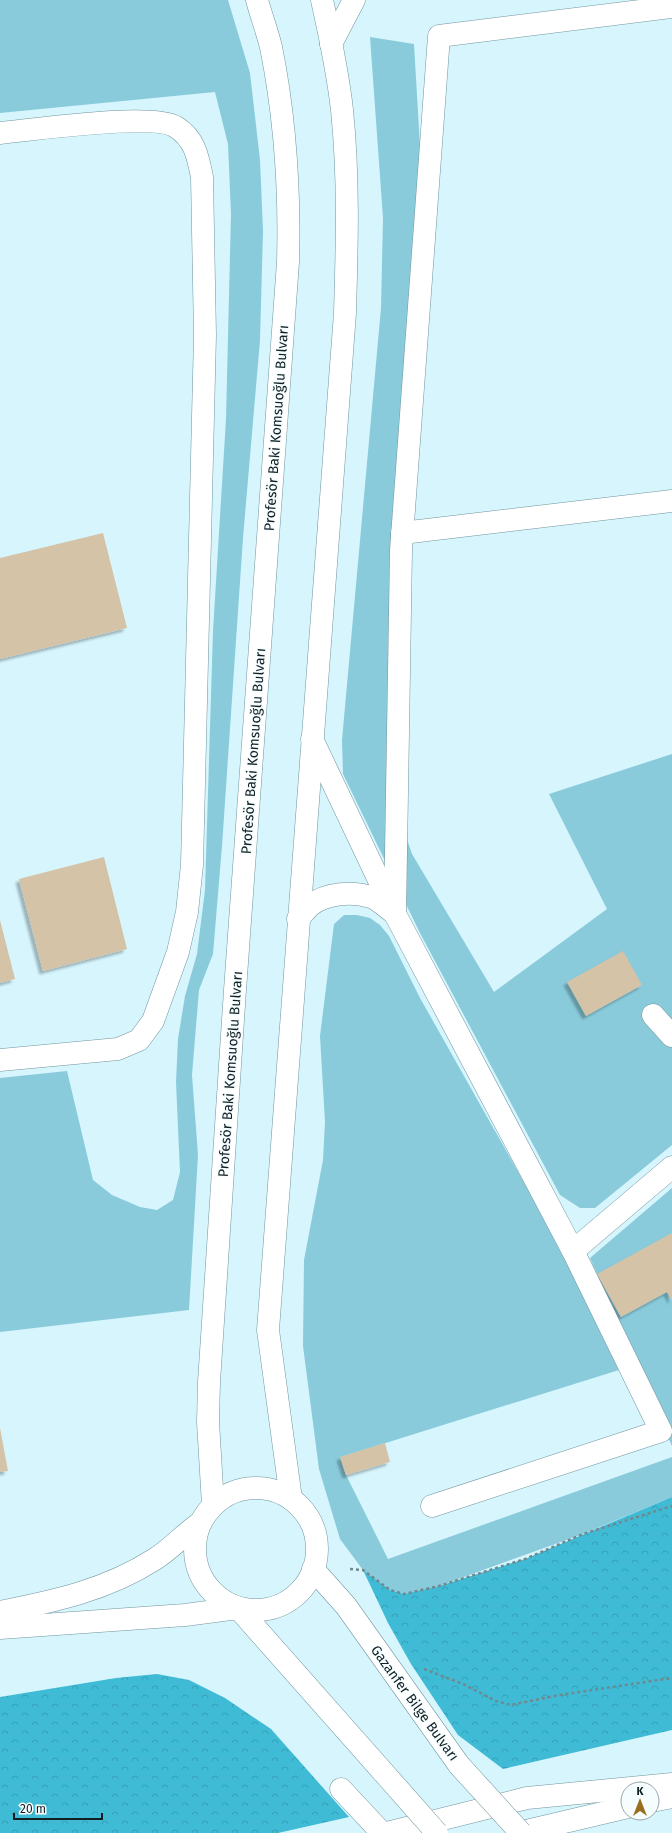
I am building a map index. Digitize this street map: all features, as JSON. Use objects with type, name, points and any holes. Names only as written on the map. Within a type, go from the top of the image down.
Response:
[{"type":"main road","name":"Profesör Baki Komsuoğlu Bulvarı","points":[[213,1506],[208,1422],[209,1382],[235,990],[288,262],[289,218],[282,114],[270,46],[257,0]]},
{"type":"main road","points":[[291,1499],[268,1330],[345,313],[347,252],[347,179],[342,109],[322,0]]},
{"type":"main road","points":[[331,44],[354,0]]},
{"type":"main road","points":[[395,914],[402,533],[439,36],[672,7]]},
{"type":"main road","points":[[0,133],[125,121],[150,121],[175,126],[189,138],[197,153],[202,177],[205,335],[192,865],[187,912],[178,952],[153,1021],[139,1040],[118,1048],[0,1060]]},
{"type":"main road","points":[[402,533],[672,500]]},
{"type":"main road","points":[[312,739],[395,914],[573,1251],[661,1431],[432,1506]]},
{"type":"main road","points":[[298,919],[311,905],[320,900],[347,894],[359,894],[372,898],[395,914]]},
{"type":"main road","points":[[653,1015],[672,1036]]},
{"type":"main road","points":[[573,1251],[672,1167]]},
{"type":"main road","points":[[0,1612],[53,1601],[100,1587],[155,1559],[200,1523],[213,1506],[230,1494],[251,1488],[272,1490],[291,1499],[305,1513],[314,1530],[317,1550],[314,1569],[305,1585],[296,1594],[275,1607],[256,1610],[238,1608],[185,1615],[0,1628]]},
{"type":"main road","points":[[200,1523],[195,1543],[196,1564],[205,1583],[219,1598],[238,1608],[438,1833]]},
{"type":"main road","name":"Gazanfer Bilge Bulvarı","points":[[314,1569],[346,1606],[459,1765],[521,1833]]},
{"type":"main road","points":[[387,1833],[527,1798],[672,1784]]},
{"type":"main road","points":[[341,1789],[382,1833]]},
{"type":"main road","points":[[660,1799],[672,1796]]},
{"type":"main road","points":[[518,1833],[620,1809]]},
{"type":"path","points":[[314,1569],[363,1570],[390,1590],[404,1594],[439,1586],[525,1559],[583,1534],[672,1506]]},
{"type":"path","points":[[418,1667],[463,1684],[496,1701],[511,1705],[559,1695],[672,1678]]},
{"type":"shaded area","points":[[0,0],[228,0],[250,73],[260,160],[263,231],[260,340],[243,538],[222,846],[213,954],[199,990],[192,1075],[198,1155],[189,1310],[0,1332],[0,1078],[67,1071],[93,1180],[112,1195],[140,1207],[157,1210],[173,1200],[180,1172],[176,1082],[178,1039],[185,996],[197,954],[205,890],[213,631],[226,419],[231,214],[228,144],[215,92],[0,113]]},
{"type":"shaded area","points":[[370,37],[414,44],[424,215],[387,780],[412,854],[494,992],[607,909],[549,794],[672,754],[672,1145],[595,1208],[580,1208],[560,1195],[420,933],[343,774],[342,740],[381,308],[383,218]]},
{"type":"shaded area","points":[[344,915],[357,915],[370,918],[380,925],[389,936],[420,998],[547,1223],[619,1370],[341,1457],[346,1475],[388,1559],[672,1457],[672,1497],[583,1534],[439,1586],[404,1594],[390,1590],[363,1570],[340,1539],[319,1469],[303,1346],[304,1260],[323,1160],[325,1122],[320,1036],[334,924]]},
{"type":"shaded area","points":[[672,1188],[672,1446],[590,1258]]},
{"type":"green space","points":[[672,1497],[672,1730],[503,1769],[458,1735],[411,1664],[388,1623],[363,1570],[390,1590],[404,1594],[439,1586],[525,1559]]},
{"type":"green space","points":[[157,1674],[189,1680],[225,1698],[271,1729],[349,1817],[278,1833],[0,1833],[0,1697],[116,1678]]},
{"type":"building","points":[[103,533],[127,628],[0,659],[0,558]]},
{"type":"building","points":[[104,857],[127,949],[43,971],[19,879]]},
{"type":"building","points":[[0,920],[15,979],[0,983]]},
{"type":"building","points":[[623,951],[642,985],[586,1016],[567,982]]},
{"type":"building","points":[[672,1233],[672,1301],[667,1292],[621,1317],[597,1274]]},
{"type":"building","points":[[0,1428],[8,1471],[0,1472]]},
{"type":"building","points":[[385,1443],[390,1462],[346,1475],[340,1457]]}]
